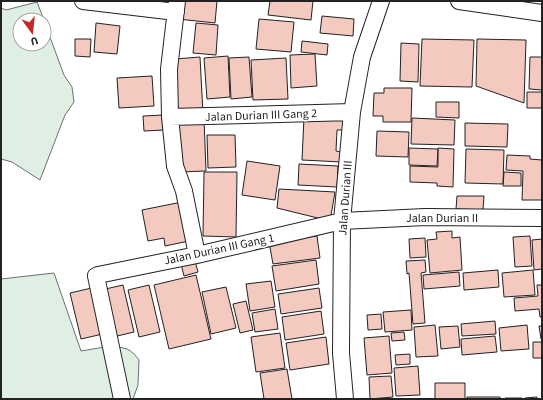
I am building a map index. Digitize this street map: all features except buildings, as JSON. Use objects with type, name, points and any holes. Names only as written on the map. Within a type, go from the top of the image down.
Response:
[{"type":"street","points":[[83,1],[176,7],[169,69],[170,117],[175,166],[184,191],[198,255]]},
{"type":"street","name":"Jalan Durian III","points":[[345,399],[341,353],[342,221],[352,112],[362,57],[381,1]]},
{"type":"street","points":[[459,1],[542,13]]},
{"type":"street","name":"Jalan Durian III Gang 2","points":[[170,117],[352,112]]},
{"type":"street","name":"Jalan Durian II","points":[[342,221],[425,217],[542,218]]},
{"type":"street","name":"Jalan Durian III Gang 1","points":[[122,399],[96,276],[198,255],[342,221]]},
{"type":"green space","points":[[37,2],[41,12],[12,12],[12,52],[52,52],[52,43],[64,75],[72,87],[74,102],[65,115],[40,180],[12,162],[1,159],[1,8],[6,10]]},
{"type":"green space","points":[[54,273],[81,351],[104,347],[116,347],[131,351],[139,360],[138,385],[133,399],[1,399],[1,279]]}]
